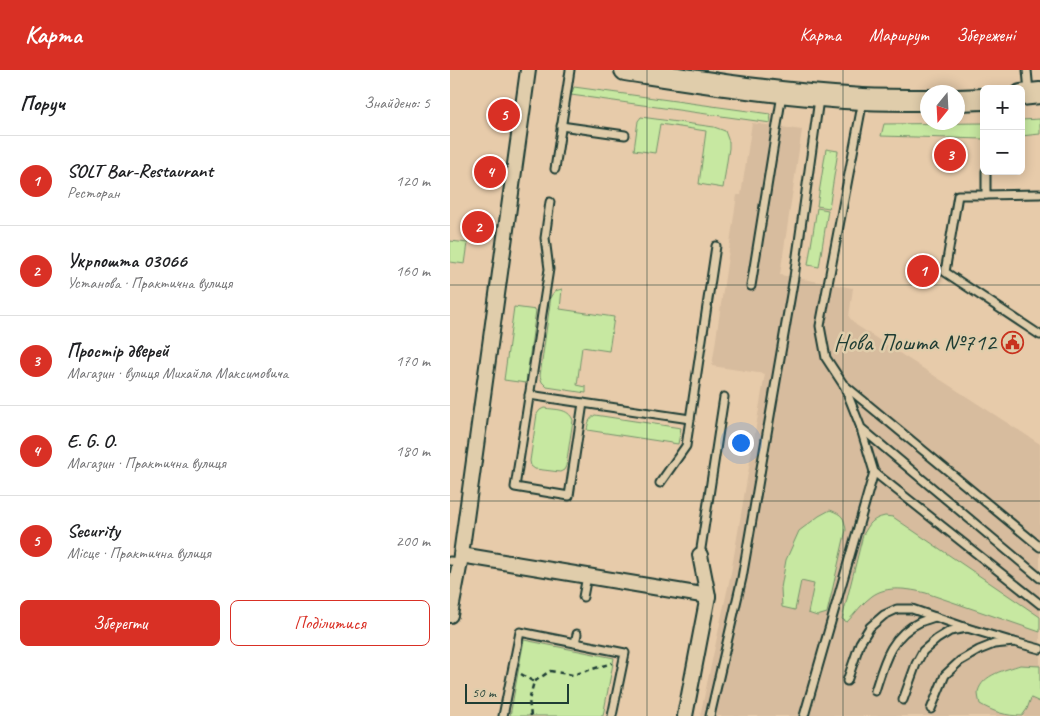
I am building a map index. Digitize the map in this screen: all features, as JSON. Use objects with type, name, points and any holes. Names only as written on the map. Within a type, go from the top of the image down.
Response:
[{"type":"main road","points":[[624,70],[820,96],[920,100]]},
{"type":"main road","points":[[965,100],[980,99]]},
{"type":"street","points":[[450,615],[528,70]]},
{"type":"street","points":[[685,716],[708,596],[700,555]]},
{"type":"street","points":[[457,559],[587,576],[708,596]]},
{"type":"lane","points":[[555,169],[570,70]]},
{"type":"lane","points":[[1026,70],[1030,94]]},
{"type":"lane","points":[[751,286],[782,92]]},
{"type":"lane","points":[[710,716],[742,578],[794,277],[820,96]]},
{"type":"lane","points":[[804,716],[874,472],[861,428],[843,384],[826,358],[820,326],[863,99]]},
{"type":"lane","points":[[562,126],[626,135]]},
{"type":"lane","points":[[986,175],[986,195]]},
{"type":"lane","points":[[1040,194],[958,195],[946,272],[1040,335]]},
{"type":"lane","points":[[550,202],[545,238],[549,269],[515,487],[569,496],[583,403]]},
{"type":"lane","points":[[660,483],[686,446],[716,246]]},
{"type":"lane","points":[[843,384],[1040,548]]},
{"type":"lane","points":[[529,395],[690,419]]},
{"type":"lane","points":[[700,555],[724,397]]},
{"type":"lane","points":[[861,428],[1040,578]]},
{"type":"lane","points":[[874,472],[1040,604]]},
{"type":"lane","points":[[583,597],[587,576]]},
{"type":"lane","points":[[847,681],[860,643],[870,627],[884,615],[898,609],[912,609],[967,628],[1040,649]]},
{"type":"lane","points":[[875,690],[887,655],[895,642],[906,630],[920,622],[935,617]]},
{"type":"lane","points":[[903,700],[922,651],[950,631],[967,628]]},
{"type":"lane","points":[[503,716],[520,632],[625,653],[612,716]]},
{"type":"lane","points":[[575,643],[577,634]]},
{"type":"lane","points":[[931,710],[944,675],[960,660],[994,644],[1014,642]]},
{"type":"lane","points":[[712,705],[716,716]]},
{"type":"path","points":[[531,716],[529,700],[534,682],[550,671],[573,675],[624,659]]},
{"type":"path","points":[[513,668],[534,682]]},
{"type":"shaded area","points":[[752,123],[802,130],[780,275],[853,288],[849,317],[856,325],[1040,444],[1040,716],[700,716],[731,573],[765,374],[712,366],[737,195],[741,195]]},
{"type":"green space","points":[[574,87],[770,114],[771,123],[571,95]]},
{"type":"green space","points":[[641,117],[714,127],[725,131],[729,148],[723,188],[699,184],[706,131],[660,124],[655,153],[634,150],[638,121]]},
{"type":"green space","points":[[1040,119],[1040,134],[1025,136],[1025,120]]},
{"type":"green space","points":[[965,123],[980,123],[980,139],[881,136],[884,124],[920,124],[920,130],[965,130]]},
{"type":"green space","points":[[826,149],[838,151],[829,208],[817,206]]},
{"type":"green space","points":[[817,208],[828,210],[819,267],[808,265]]},
{"type":"green space","points":[[450,241],[468,243],[465,264],[450,262]]},
{"type":"green space","points":[[562,289],[560,309],[614,317],[609,351],[582,347],[577,385],[586,387],[586,393],[547,387],[542,382],[540,376],[551,296],[555,291]]},
{"type":"green space","points":[[514,307],[536,310],[526,383],[504,380]]},
{"type":"green space","points":[[544,408],[565,411],[573,420],[566,466],[560,472],[535,469],[531,466],[530,461],[537,414]]},
{"type":"green space","points":[[595,415],[681,428],[678,444],[587,430],[589,421]]},
{"type":"green space","points":[[830,510],[842,517],[846,530],[827,613],[817,616],[808,613],[814,584],[801,581],[795,610],[782,607],[781,588],[786,560],[799,531]]},
{"type":"green space","points":[[885,516],[893,517],[1040,617],[1040,632],[926,593],[905,589],[884,590],[865,602],[847,622],[842,619],[863,535],[872,522]]},
{"type":"green space","points":[[524,640],[614,658],[603,716],[510,716]]},
{"type":"green space","points":[[1020,665],[1040,666],[1040,702],[1031,698],[1022,716],[1000,713],[980,704],[978,692],[984,681],[995,674]]},
{"type":"place","name":"Security","points":[[504,115]]},
{"type":"place","name":"Простір дверей","points":[[950,155]]},
{"type":"place","name":"E. G. O.","points":[[490,172]]},
{"type":"place","name":"Укрпошта 03066","points":[[478,227]]},
{"type":"place","name":"SOLT Bar-Restaurant","points":[[923,271]]},
{"type":"place","name":"Нова Пошта №712","points":[[1012,342]]}]
